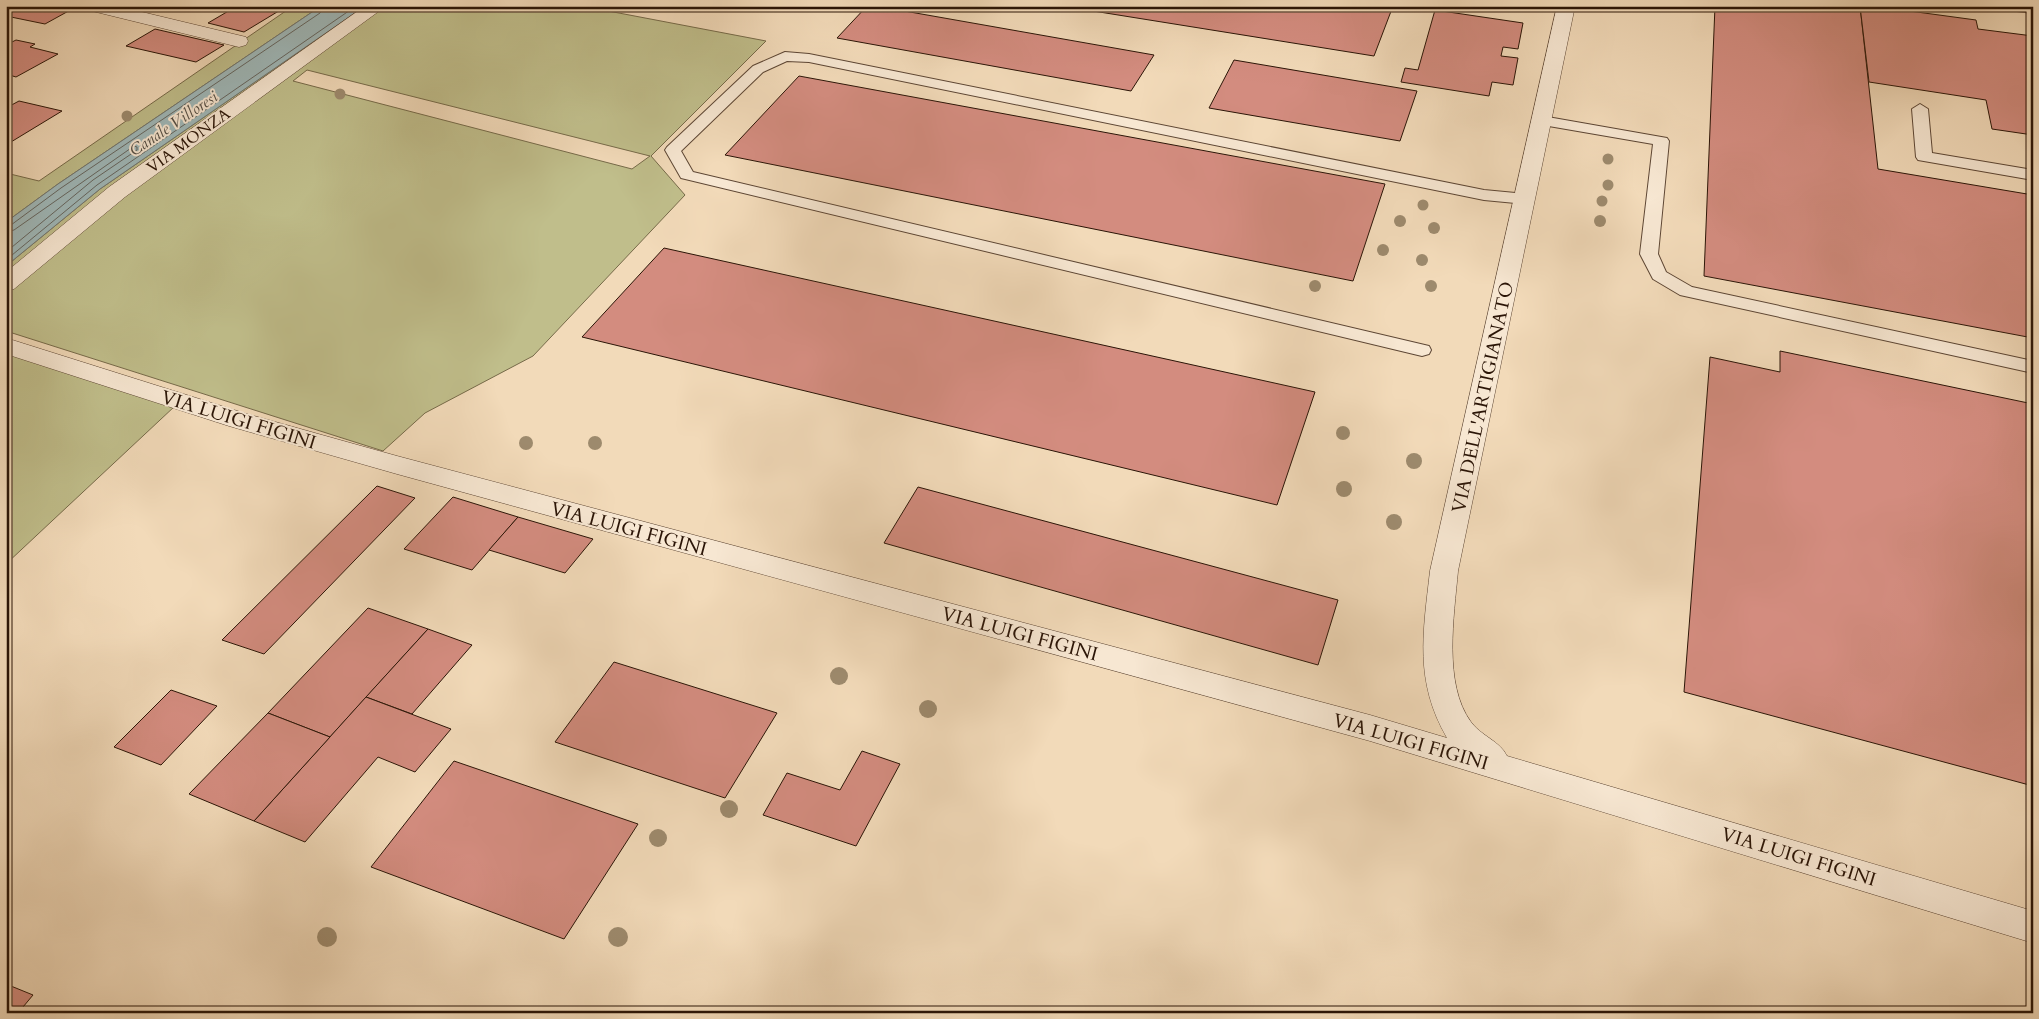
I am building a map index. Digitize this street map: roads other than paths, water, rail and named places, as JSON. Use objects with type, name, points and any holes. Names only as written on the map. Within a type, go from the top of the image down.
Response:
[{"type":"street","points":[[94,6],[239,40]]},
{"type":"street","name":"VIA MONZA","points":[[6,284],[125,186],[378,6]]},
{"type":"street","name":"VIA DELL'ARTIGIANATO","points":[[1504,767],[1461,733],[1443,700],[1438,634],[1444,571],[1526,199],[1566,6]]},
{"type":"street","name":"VIA LUIGI FIGINI","points":[[6,346],[238,420],[388,463],[1351,723],[1504,767],[2033,927]]},
{"type":"lane","points":[[2009,6],[2033,10]]},
{"type":"lane","points":[[1422,350],[687,175],[673,150],[758,69],[785,56],[818,60],[1484,195],[1526,199]]},
{"type":"lane","points":[[1920,109],[1924,158],[2033,175]]},
{"type":"lane","points":[[1542,121],[1661,141],[1649,254],[1659,276],[1686,291],[2033,367]]},
{"type":"water","name":"Canale Villoresi","points":[[321,6],[365,6],[100,189],[6,266],[6,222],[58,184]]}]
